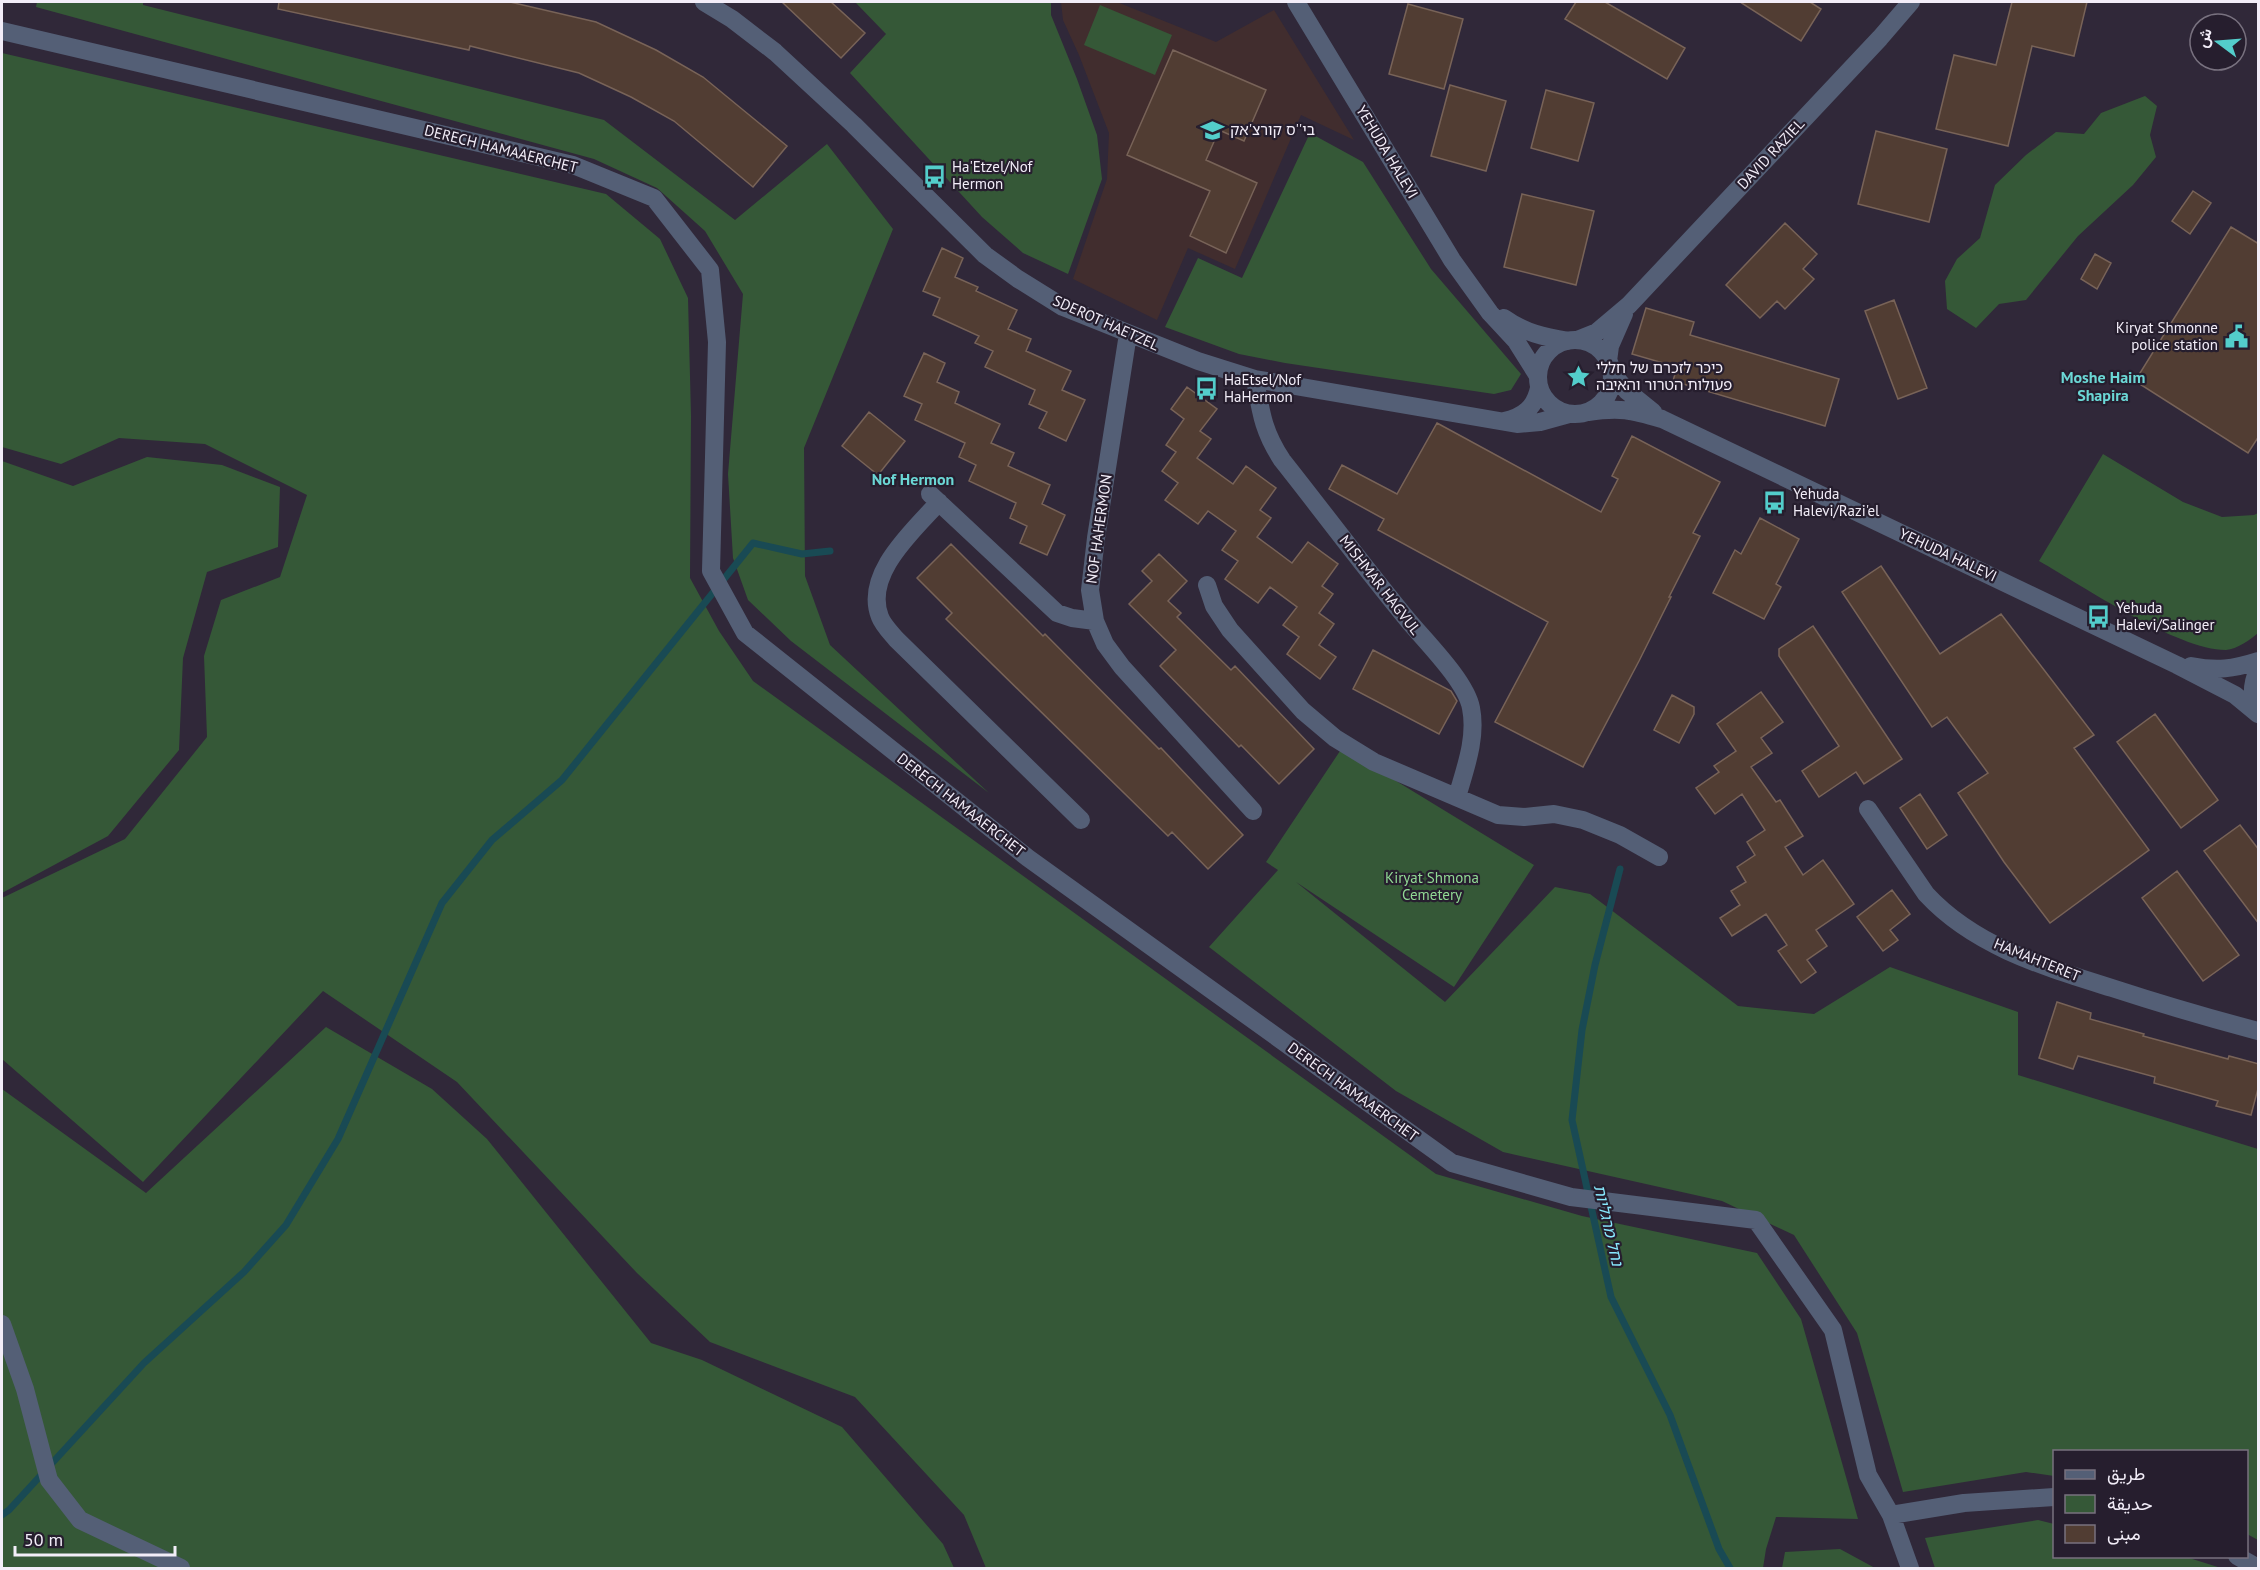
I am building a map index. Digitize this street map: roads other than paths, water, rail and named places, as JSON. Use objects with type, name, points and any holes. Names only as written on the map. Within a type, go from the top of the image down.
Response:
[{"type":"street","name":"SDEROT HAETZEL","points":[[704,2],[732,19],[776,52],[854,125],[985,255],[1063,307],[1198,361],[1255,379],[1527,424],[1569,414]]},
{"type":"street","name":"YEHUDA HALEVI","points":[[1296,2],[1452,260],[1481,301],[1516,341],[1538,382]]},
{"type":"street","name":"DAVID RAZIEL","points":[[1573,340],[1597,332],[1629,304],[1873,46],[1911,2]]},
{"type":"street","name":"DERECH HAMAAERCHET","points":[[2,31],[573,165],[654,198],[710,270],[717,342],[711,571],[745,633],[1028,858],[1452,1163],[1571,1197],[1756,1220],[1833,1330],[1868,1475],[1891,1515],[1910,1569]]},
{"type":"street","name":"YEHUDA HALEVI","points":[[1481,301],[1519,328],[1541,337],[1573,340]]},
{"type":"street","name":"DAVID RAZIEL","points":[[1610,367],[1610,346],[1629,304]]},
{"type":"street","name":"NOF HAHERMON","points":[[1128,334],[1090,590],[1095,621],[1105,644],[1122,667],[1252,810]]},
{"type":"street","points":[[1502,421],[1513,419],[1533,407],[1540,363],[1557,345],[1573,340],[1594,345],[1610,367],[1611,386],[1606,397],[1588,412],[1569,414],[1553,408],[1545,399],[1538,382]]},
{"type":"street","name":"YEHUDA HALEVI","points":[[1610,367],[1637,400],[1662,418],[2168,661],[2235,695],[2259,714]]},
{"type":"street","name":"MISHMAR HAGVUL","points":[[1255,379],[1261,414],[1269,439],[1282,460],[1464,688],[1471,707],[1470,752],[1457,797]]},
{"type":"street","name":"YEHUDA HALEVI","points":[[1588,412],[1613,408],[1632,410],[1662,418]]},
{"type":"street","points":[[1081,820],[896,639],[880,617],[876,598],[883,571],[935,498],[1057,613],[1072,618],[1095,621]]},
{"type":"street","points":[[1207,585],[1214,606],[1230,630],[1303,711],[1335,738],[1374,762],[1498,815],[1524,817],[1554,814],[1583,820],[1620,835],[1659,857]]},
{"type":"street","name":"YEHUDA HALEVI","points":[[2168,661],[2209,669],[2232,669],[2259,661]]},
{"type":"street","points":[[2259,670],[2254,680],[2252,696],[2259,714]]},
{"type":"street","name":"HAMAHTERET","points":[[1868,809],[1936,905],[1953,919],[1998,947],[2046,968],[2259,1031]]},
{"type":"street","points":[[2,1324],[25,1389],[49,1480],[80,1520],[181,1569]]},
{"type":"street","points":[[1891,1515],[1964,1503],[2053,1497]]},
{"type":"street","points":[[2239,1558],[2258,1569]]},
{"type":"waterway","points":[[2,1515],[144,1363],[244,1272],[286,1225],[338,1139],[442,903],[492,840],[562,780],[753,543],[802,554],[830,551]]},
{"type":"waterway","name":"נחל מרגליות","points":[[1620,869],[1595,965],[1582,1030],[1572,1120],[1611,1297],[1670,1415],[1719,1549],[1730,1568]]},
{"type":"place","name":"בי''ס קורצ'אק","points":[[1212,130]]},
{"type":"place","name":"Ha'Etzel/Nof Hermon","points":[[934,176]]},
{"type":"place","name":"Kiryat Shmonne police station","points":[[2236,337]]},
{"type":"place","name":"כיכר לזכרם של חללי פעולות הטרור והאיבה","points":[[1578,377]]},
{"type":"place","name":"HaEtsel/Nof HaHermon","points":[[1206,389]]},
{"type":"place","name":"Yehuda Halevi/Razi'el","points":[[1775,503]]},
{"type":"place","name":"Yehuda Halevi/Salinger","points":[[2098,617]]},
{"type":"district","name":"Moshe Haim Shapira","points":[[2103,386]]},
{"type":"district","name":"Nof Hermon","points":[[913,479]]},
{"type":"park label","name":"Kiryat Shmona Cemetery","points":[[1432,886]]}]
